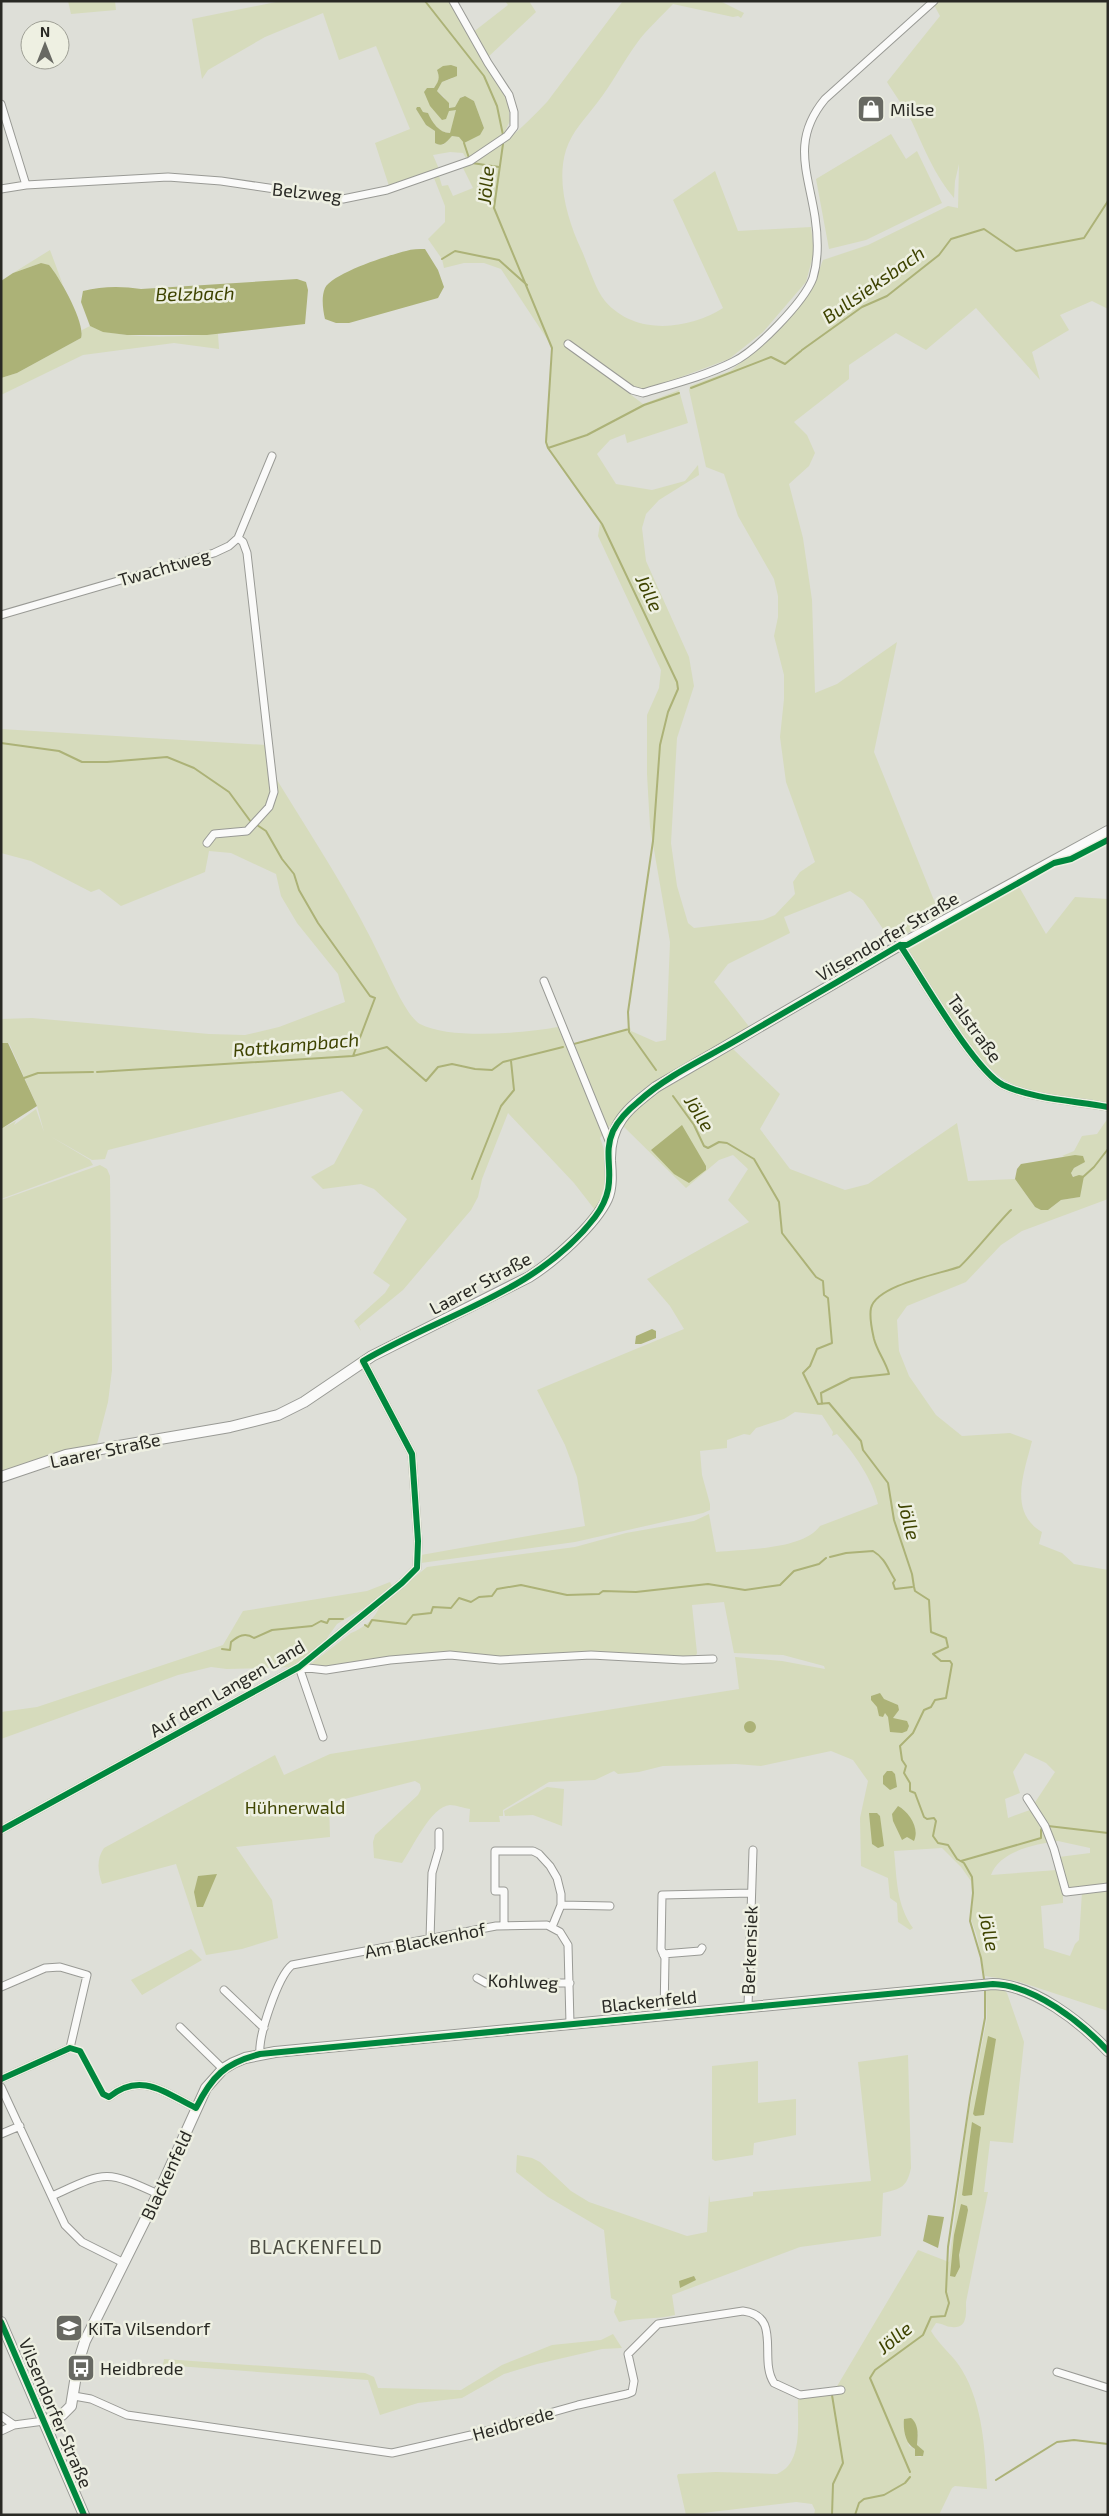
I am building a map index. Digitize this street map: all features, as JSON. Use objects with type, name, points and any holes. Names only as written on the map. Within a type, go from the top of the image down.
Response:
[{"type":"street","name":"Belzweg","points":[[1,189],[26,185],[168,177],[221,181],[343,198],[387,190],[470,161],[507,136],[514,126],[514,112],[510,95],[484,57],[453,1]]},
{"type":"street","points":[[568,344],[632,390],[643,394],[733,363],[753,350],[772,330],[812,280],[818,247],[815,216],[804,170],[803,155],[813,113],[824,99],[934,1]]},
{"type":"street","points":[[1,104],[26,185]]},
{"type":"street","points":[[207,843],[214,834],[247,831],[269,807],[274,792],[247,553],[243,542],[238,538],[272,456]]},
{"type":"street","name":"Twachtweg","points":[[1,614],[214,553],[230,546],[238,538]]},
{"type":"street","name":"Vilsendorfer Straße","points":[[684,1071],[900,945],[1108,831]]},
{"type":"street","name":"Talstraße","points":[[900,945],[969,1050],[992,1078],[1004,1086],[1022,1091],[1108,1107]]},
{"type":"street","points":[[544,981],[610,1143]]},
{"type":"street","name":"Laarer Straße","points":[[1,1477],[66,1455],[269,1418],[304,1402],[363,1361],[544,1267],[594,1218],[607,1198],[611,1176],[610,1143],[613,1132],[628,1111],[656,1087],[684,1071]]},
{"type":"street","name":"Auf dem Langen Land","points":[[1,1830],[299,1668],[402,1583],[417,1568],[418,1541],[412,1454],[363,1361]]},
{"type":"street","name":"Auf dem Langen Land","points":[[299,1668],[326,1670],[390,1660],[450,1655],[500,1660],[591,1655],[683,1660],[713,1659]]},
{"type":"street","points":[[299,1668],[323,1737]]},
{"type":"street","points":[[1027,1798],[1045,1826],[1054,1849],[1066,1892],[1108,1886]]},
{"type":"street","points":[[430,1939],[432,1873],[439,1849],[439,1832]]},
{"type":"street","points":[[504,1925],[504,1891],[495,1891],[495,1851],[527,1850],[539,1854],[557,1878],[560,1906],[552,1927],[567,1942],[570,2024]]},
{"type":"street","name":"Berkensiek","points":[[748,2006],[753,1850]]},
{"type":"street","name":"Berkensiek","points":[[664,2015],[665,1958],[661,1949],[662,1895],[751,1893]]},
{"type":"street","points":[[560,1906],[610,1906]]},
{"type":"street","name":"Am Blackenhof","points":[[260,2054],[259,2042],[264,2028],[284,1974],[292,1965],[504,1925],[552,1927]]},
{"type":"street","points":[[663,1954],[668,1952],[700,1951],[702,1948]]},
{"type":"street","points":[[1,1987],[45,1968],[53,1967],[87,1976],[70,2048],[1,2079]]},
{"type":"street","name":"Kohlweg","points":[[476,1978],[486,1983],[570,1983]]},
{"type":"street","name":"Blackenfeld","points":[[74,2396],[77,2368],[83,2348],[158,2194],[206,2088],[223,2069],[245,2058],[260,2054],[748,2006],[985,1985],[1006,1985],[1022,1990],[1073,2018],[1108,2051]]},
{"type":"street","points":[[224,1990],[264,2028]]},
{"type":"street","points":[[180,2027],[223,2069]]},
{"type":"street","points":[[109,2096],[132,2084],[142,2084],[196,2108]]},
{"type":"street","points":[[1,2087],[72,2234],[82,2242],[124,2263]]},
{"type":"street","points":[[1,2134],[20,2126]]},
{"type":"street","points":[[52,2196],[91,2178],[105,2175],[122,2178],[158,2194]]},
{"type":"street","name":"Heidbrede","points":[[74,2396],[91,2399],[127,2415],[385,2453],[396,2452],[471,2435],[632,2392],[634,2381],[628,2354],[658,2324],[743,2311],[756,2314],[765,2323],[768,2370],[774,2383],[800,2395],[841,2390]]},
{"type":"street","name":"Vilsendorfer Straße","points":[[1,2322],[84,2515]]},
{"type":"street","points":[[1057,2372],[1108,2388]]},
{"type":"street","points":[[1,2431],[14,2425],[44,2421],[66,2412],[71,2406],[74,2396]]},
{"type":"street","points":[[1,2416],[14,2425]]},
{"type":"green space","points":[[68,1],[115,1],[116,10],[71,14]]},
{"type":"green space","points":[[281,1],[449,1],[508,99],[510,121],[503,135],[491,146],[467,160],[463,153],[450,152],[433,155],[439,169],[389,186],[375,143],[410,129],[376,46],[339,60],[323,13],[265,37],[208,70],[202,79],[192,19]],"holes":[[[437,70],[453,78],[442,82],[437,91],[444,97],[449,108],[455,107],[460,98],[464,96],[474,101],[484,128],[459,137],[452,136],[443,145],[435,139],[435,131],[426,125],[416,109],[420,107],[423,112],[428,113],[439,129],[450,133],[457,109],[448,111],[434,88],[440,79]]]},
{"type":"green space","points":[[505,1],[529,1],[536,12],[487,58],[472,33],[508,5]]},
{"type":"green space","points":[[623,1],[720,1],[744,13],[741,18],[738,16],[733,17],[673,4],[637,43],[602,96],[575,131],[566,150],[563,162],[562,175],[565,201],[576,238],[601,296],[617,312],[631,320],[662,326],[694,321],[723,308],[673,200],[715,171],[738,231],[811,227],[814,252],[806,282],[763,332],[729,359],[657,386],[642,389],[635,387],[567,340],[571,349],[643,404],[679,390],[688,423],[627,443],[625,434],[610,440],[597,454],[616,484],[652,490],[685,481],[698,465],[699,475],[659,500],[646,514],[642,528],[646,561],[689,657],[694,686],[677,738],[671,843],[677,886],[688,923],[694,928],[763,920],[775,915],[795,894],[793,882],[800,872],[815,862],[786,782],[780,737],[784,699],[784,675],[774,636],[778,617],[778,596],[774,579],[738,516],[724,474],[706,467],[689,390],[690,386],[730,371],[768,341],[813,286],[823,260],[868,245],[948,206],[958,208],[959,164],[954,198],[936,171],[909,117],[887,82],[940,16],[934,5],[939,1],[1108,1],[1108,309],[1092,301],[1060,315],[1069,330],[1032,352],[1040,380],[976,308],[926,350],[896,333],[849,365],[849,379],[794,422],[807,435],[815,453],[809,466],[789,484],[803,538],[812,600],[815,693],[837,684],[897,642],[874,752],[940,915],[892,942],[863,900],[850,891],[784,917],[790,933],[728,964],[714,982],[751,1029],[682,1065],[642,1090],[630,1100],[600,1138],[605,1155],[606,1175],[603,1194],[595,1210],[574,1183],[508,1113],[482,1179],[478,1197],[471,1210],[403,1290],[359,1326],[361,1331],[354,1321],[385,1293],[390,1285],[373,1273],[407,1219],[374,1189],[361,1184],[323,1189],[311,1177],[334,1164],[363,1110],[342,1091],[108,1150],[105,1159],[92,1160],[50,1136],[90,1160],[93,1165],[1,1199],[1,1129],[16,1121],[14,1125],[36,1109],[44,1132],[37,1106],[9,1043],[1,1043],[1,1019],[32,1018],[209,1034],[245,1035],[279,1027],[345,1002],[338,974],[297,923],[281,896],[276,874],[231,853],[209,851],[205,872],[121,906],[99,889],[91,892],[31,861],[1,853],[1,729],[266,745],[272,781],[277,780],[319,847],[359,916],[404,1005],[420,1024],[433,1029],[468,1034],[508,1033],[558,1027],[581,1081],[591,1092],[573,1046],[630,1027],[631,1031],[656,1042],[666,1040],[670,942],[650,827],[647,774],[647,715],[659,688],[661,670],[598,536],[600,523],[547,448],[545,442],[553,348],[501,269],[484,263],[464,263],[444,268],[442,259],[428,239],[445,222],[445,206],[434,178],[439,176],[442,186],[448,185],[453,196],[473,188],[462,166],[475,161],[498,147],[538,112]]},
{"type":"green space","points":[[891,134],[906,159],[917,151],[942,203],[866,240],[829,249],[816,179]]},
{"type":"green space","points":[[50,250],[63,285],[53,270],[41,263],[13,273]]},
{"type":"green space","points":[[90,326],[103,331],[135,336],[218,334],[219,349],[174,343],[83,355],[1,395],[1,378],[17,373],[81,338],[82,330]]},
{"type":"green space","points":[[1018,885],[1046,934],[1075,897],[1108,899],[1108,1104],[1056,1097],[1031,1091],[1007,1081],[994,1071],[966,1040],[906,948],[953,924]]},
{"type":"green space","name":"Hühnerwald","points":[[733,1049],[780,1094],[760,1129],[790,1169],[845,1190],[868,1184],[957,1123],[968,1181],[1015,1179],[1035,1207],[1048,1210],[1061,1200],[1080,1197],[1080,1186],[1071,1173],[1074,1168],[1081,1164],[1075,1155],[1068,1158],[1062,1156],[1074,1151],[1082,1136],[1097,1134],[1108,1118],[1108,1199],[1022,1231],[1001,1245],[966,1282],[907,1306],[897,1320],[899,1351],[909,1376],[936,1415],[962,1436],[1010,1433],[1032,1441],[1021,1491],[1025,1514],[1031,1524],[1042,1532],[1039,1544],[1062,1553],[1074,1564],[1108,1570],[1108,2011],[1017,1981],[985,1976],[977,1936],[971,1919],[973,1901],[971,1881],[961,1867],[942,1848],[894,1851],[900,1900],[907,1919],[913,1928],[910,1930],[898,1922],[897,1903],[890,1898],[888,1878],[861,1866],[860,1818],[868,1781],[853,1760],[831,1751],[761,1766],[736,1764],[663,1766],[639,1772],[618,1774],[614,1771],[595,1780],[549,1782],[503,1810],[503,1816],[499,1816],[500,1822],[469,1822],[470,1809],[450,1805],[443,1807],[429,1820],[402,1863],[374,1858],[373,1842],[375,1835],[418,1795],[421,1789],[420,1784],[415,1781],[329,1803],[330,1837],[236,1847],[272,1900],[278,1938],[242,1949],[206,1955],[176,1864],[102,1884],[99,1866],[101,1852],[104,1848],[275,1755],[284,1775],[330,1754],[739,1689],[735,1657],[782,1661],[825,1669],[824,1666],[783,1655],[734,1653],[724,1602],[692,1605],[697,1653],[695,1658],[600,1653],[516,1659],[450,1654],[325,1667],[308,1666],[351,1633],[365,1625],[376,1614],[380,1605],[427,1567],[575,1547],[626,1533],[694,1521],[709,1514],[716,1552],[772,1547],[801,1540],[812,1534],[820,1526],[878,1504],[876,1495],[862,1467],[837,1434],[832,1436],[833,1432],[822,1415],[795,1412],[784,1419],[756,1428],[750,1435],[744,1434],[727,1440],[727,1448],[700,1451],[702,1475],[710,1504],[710,1510],[703,1513],[575,1542],[421,1563],[421,1555],[585,1526],[577,1477],[565,1445],[537,1390],[684,1329],[670,1306],[647,1279],[749,1222],[728,1200],[748,1169],[733,1155],[719,1160],[686,1188],[621,1124],[643,1101],[685,1074]],"holes":[[[1025,1753],[1046,1763],[1055,1772],[1030,1810],[1008,1818],[1005,1799],[1020,1793],[1013,1772]],[[1058,1841],[1090,1848],[1090,1853],[1059,1857],[1057,1870],[991,1875],[995,1867],[1010,1854]],[[1063,1892],[1082,1892],[1079,1940],[1075,1944],[1070,1956],[1044,1948],[1041,1906],[1063,1903]]]},
{"type":"green space","points":[[100,1165],[107,1169],[110,1176],[112,1370],[108,1402],[97,1444],[74,1449],[1,1472],[1,1200]]},
{"type":"green space","points":[[390,1582],[392,1586],[375,1601],[337,1624],[322,1645],[295,1667],[227,1669],[211,1667],[178,1675],[1,1739],[1,1712],[37,1707],[223,1645],[243,1611],[367,1591]]},
{"type":"green space","points":[[547,1787],[564,1789],[562,1826],[533,1815],[505,1816],[504,1811]]},
{"type":"green space","points":[[191,1949],[202,1960],[142,1995],[131,1980]]},
{"type":"green space","points":[[1003,1989],[1007,1993],[1024,2042],[1013,2143],[990,2141],[984,2192],[988,2192],[966,2302],[965,2319],[957,2327],[936,2323],[931,2331],[959,2365],[974,2398],[982,2428],[987,2489],[955,2486],[952,2488],[939,2515],[814,2515],[815,2510],[812,2504],[796,2502],[686,2515],[678,2474],[716,2472],[777,2474],[786,2469],[792,2461],[797,2441],[798,2398],[843,2393],[836,2388],[918,2250],[949,2262],[968,2117],[987,2018],[986,1990]],"holes":[[[904,2423],[918,2433],[917,2446],[921,2457],[915,2456],[915,2449],[909,2446]]]},
{"type":"green space","points":[[908,2055],[911,2168],[902,2186],[883,2193],[881,2236],[800,2247],[672,2295],[675,2315],[619,2322],[614,2312],[617,2301],[611,2298],[604,2230],[548,2197],[516,2172],[517,2155],[532,2158],[540,2162],[571,2191],[589,2202],[687,2236],[707,2232],[709,2195],[710,2202],[753,2196],[753,2192],[871,2181],[858,2062]]},
{"type":"green space","points":[[758,2061],[758,2103],[796,2099],[796,2135],[754,2143],[753,2155],[715,2161],[712,2159],[712,2066]]},
{"type":"green space","points":[[613,2334],[622,2348],[602,2349],[537,2364],[504,2374],[462,2398],[418,2403],[380,2415],[368,2380],[163,2365],[164,2359],[365,2373],[374,2377],[378,2388],[461,2390],[502,2365],[552,2345],[601,2340]]},
{"type":"water","points":[[451,65],[457,67],[457,76],[442,82],[437,91],[449,103],[449,108],[455,107],[460,98],[465,96],[474,101],[484,128],[480,135],[464,143],[459,137],[452,136],[440,145],[435,143],[435,131],[426,125],[416,109],[420,107],[423,112],[428,113],[439,129],[450,133],[456,110],[449,111],[446,119],[442,120],[430,106],[424,92],[427,88],[434,88],[437,83],[439,77],[437,70],[443,66]]},
{"type":"water","points":[[425,249],[438,270],[444,287],[438,298],[349,323],[336,323],[325,319],[323,295],[325,288],[330,282],[339,276],[387,256],[408,250]]},
{"type":"water","points":[[41,263],[49,265],[65,289],[80,322],[81,338],[17,373],[1,378],[1,281],[13,273]]},
{"type":"water","points":[[297,279],[306,282],[308,290],[305,324],[207,335],[127,335],[103,332],[90,326],[81,302],[83,291],[105,287],[141,289]]},
{"type":"water","points":[[1,1043],[8,1043],[37,1106],[1,1129]]},
{"type":"water","points":[[682,1125],[706,1166],[706,1170],[689,1183],[674,1174],[651,1150]]},
{"type":"water","points":[[1075,1155],[1083,1156],[1085,1162],[1074,1168],[1071,1173],[1073,1177],[1084,1176],[1080,1197],[1061,1200],[1048,1210],[1041,1210],[1035,1207],[1015,1179],[1017,1169],[1021,1164]]},
{"type":"water","points":[[652,1329],[656,1331],[656,1338],[641,1344],[635,1344],[636,1336]]},
{"type":"water","points":[[880,1693],[884,1699],[898,1705],[899,1710],[893,1718],[907,1721],[909,1726],[907,1731],[902,1733],[890,1732],[888,1717],[885,1713],[883,1717],[879,1716],[877,1707],[871,1700],[871,1696]]},
{"type":"water","points":[[750,1721],[756,1727],[750,1733],[744,1727]]},
{"type":"water","points":[[887,1771],[892,1771],[895,1774],[897,1787],[890,1790],[883,1784],[883,1776]]},
{"type":"water","points":[[898,1806],[906,1812],[912,1821],[916,1831],[914,1841],[907,1837],[902,1840],[893,1821],[892,1814]]},
{"type":"water","points":[[869,1813],[877,1813],[880,1816],[884,1846],[878,1848],[872,1844]]},
{"type":"water","points":[[217,1874],[203,1907],[197,1907],[194,1892],[198,1876]]},
{"type":"water","points":[[988,2036],[996,2039],[984,2115],[975,2116],[973,2114]]},
{"type":"water","points":[[972,2122],[981,2127],[972,2195],[964,2196],[962,2195]]},
{"type":"water","points":[[961,2204],[967,2206],[968,2210],[959,2255],[960,2267],[955,2277],[950,2276],[954,2235]]},
{"type":"water","points":[[928,2215],[944,2217],[938,2248],[923,2241]]},
{"type":"water","points":[[694,2276],[696,2280],[680,2288],[679,2281]]},
{"type":"water","points":[[911,2418],[917,2427],[917,2445],[924,2451],[923,2456],[915,2456],[915,2449],[909,2444],[905,2436],[904,2419]]},
{"type":"waterway","name":"Jölle","points":[[425,1],[484,76],[497,106],[503,135]]},
{"type":"waterway","points":[[464,143],[469,158]]},
{"type":"waterway","name":"Jölle","points":[[503,144],[494,208],[552,348],[546,442],[548,448],[602,524],[677,682],[678,689],[668,712],[660,745],[653,841],[628,1012],[629,1032],[656,1070]]},
{"type":"waterway","points":[[472,163],[499,167]]},
{"type":"waterway","name":"Bullsieksbach","points":[[802,350],[862,307],[887,296],[939,255],[951,239],[984,229],[1016,251],[1084,238],[1108,201]]},
{"type":"waterway","name":"Belzbach","points":[[442,259],[455,251],[499,260],[527,285]]},
{"type":"waterway","name":"Bullsieksbach","points":[[691,388],[771,357],[785,364],[801,351]]},
{"type":"waterway","name":"Bullsieksbach","points":[[548,448],[587,435],[644,405],[679,393]]},
{"type":"waterway","points":[[1,743],[59,751],[82,762],[167,757],[194,768],[229,792],[251,822]]},
{"type":"waterway","points":[[257,825],[266,831],[282,859],[294,874],[299,890],[318,923],[370,996],[375,998],[353,1056]]},
{"type":"waterway","name":"Rottkampbach","points":[[574,1044],[629,1029]]},
{"type":"waterway","name":"Rottkampbach","points":[[97,1072],[353,1056],[387,1047],[426,1081],[438,1067],[452,1064],[475,1069],[492,1070],[503,1062],[563,1047]]},
{"type":"waterway","points":[[472,1179],[501,1106],[514,1090],[511,1061]]},
{"type":"waterway","name":"Rottkampbach","points":[[24,1078],[38,1073],[93,1072]]},
{"type":"waterway","name":"Jölle","points":[[673,1096],[694,1125],[704,1146],[708,1148],[719,1142],[727,1143],[754,1159],[779,1202],[782,1233],[816,1277],[823,1281],[824,1295],[828,1298],[832,1343],[817,1349],[810,1366],[803,1373],[818,1404],[829,1403],[861,1441],[863,1450],[888,1483],[894,1520],[912,1574],[915,1591],[929,1600],[931,1632],[946,1638],[948,1647],[933,1654],[941,1661],[950,1661],[952,1664],[946,1698],[935,1700],[931,1707],[924,1710],[913,1733],[900,1746],[902,1760],[906,1766],[904,1773],[910,1783],[910,1791],[915,1793],[924,1817],[927,1819],[934,1818],[936,1821],[933,1836],[938,1843],[948,1845],[957,1859],[964,1863],[972,1877],[973,1893],[970,1921],[981,1958],[984,1979]]},
{"type":"waterway","points":[[1083,1177],[1094,1167],[1108,1149]]},
{"type":"waterway","points":[[822,1404],[821,1393],[851,1378],[889,1374],[875,1343],[872,1328],[871,1308],[876,1300],[884,1293],[896,1287],[959,1267],[1011,1210]]},
{"type":"waterway","points":[[830,1557],[846,1553],[873,1551],[881,1557],[895,1580],[893,1583],[895,1589],[912,1587]]},
{"type":"waterway","points":[[365,1625],[368,1627],[372,1620],[406,1624],[413,1615],[431,1613],[433,1607],[451,1608],[459,1598],[471,1602],[479,1597],[492,1596],[497,1589],[521,1585],[567,1595],[599,1594],[603,1591],[636,1592],[708,1584],[745,1590],[780,1585],[794,1571],[819,1564],[826,1558]]},
{"type":"waterway","points":[[222,1649],[230,1650],[231,1642],[242,1635],[254,1638],[272,1630],[312,1626],[321,1621],[327,1623],[329,1619],[343,1619]]},
{"type":"waterway","points":[[961,1861],[1041,1838],[1043,1826]]},
{"type":"waterway","points":[[1048,1826],[1108,1833]]},
{"type":"waterway","name":"Jölle","points":[[910,2472],[870,2378],[875,2370],[923,2335],[931,2317],[945,2316],[949,2303],[946,2292],[948,2247],[970,2098],[985,2018],[985,1991]]},
{"type":"waterway","points":[[832,2395],[843,2463],[833,2484],[832,2515]]},
{"type":"waterway","points":[[996,2480],[1057,2442],[1074,2440],[1108,2444]]},
{"type":"waterway","name":"Jölle","points":[[855,2515],[859,2503],[864,2499],[884,2495],[905,2483],[910,2477]]},
{"type":"cycle path","points":[[1,1830],[299,1667],[402,1583],[417,1568],[418,1541],[412,1454],[363,1361],[487,1300],[546,1265],[572,1243],[595,1217],[603,1204],[609,1182],[608,1152],[613,1131],[631,1108],[673,1076],[900,945],[907,945],[1054,863],[1071,859],[1108,840]]},
{"type":"cycle path","points":[[900,945],[963,1042],[991,1076],[1003,1085],[1027,1094],[1108,1107]]},
{"type":"cycle path","points":[[1,2079],[70,2048],[80,2051],[103,2094],[109,2097],[121,2089],[142,2085],[163,2091],[196,2108],[208,2087],[221,2072],[237,2062],[260,2054],[993,1984],[1009,1986],[1024,1991],[1056,2007],[1071,2017],[1108,2051]]},
{"type":"cycle path","points":[[1,2322],[84,2515]]},
{"type":"place","name":"Milse","points":[[871,109]]},
{"type":"place","name":"KiTa Vilsendorf","points":[[69,2328]]},
{"type":"place","name":"Heidbrede","points":[[81,2368]]},
{"type":"district","name":"BLACKENFELD","points":[[316,2246]]}]
